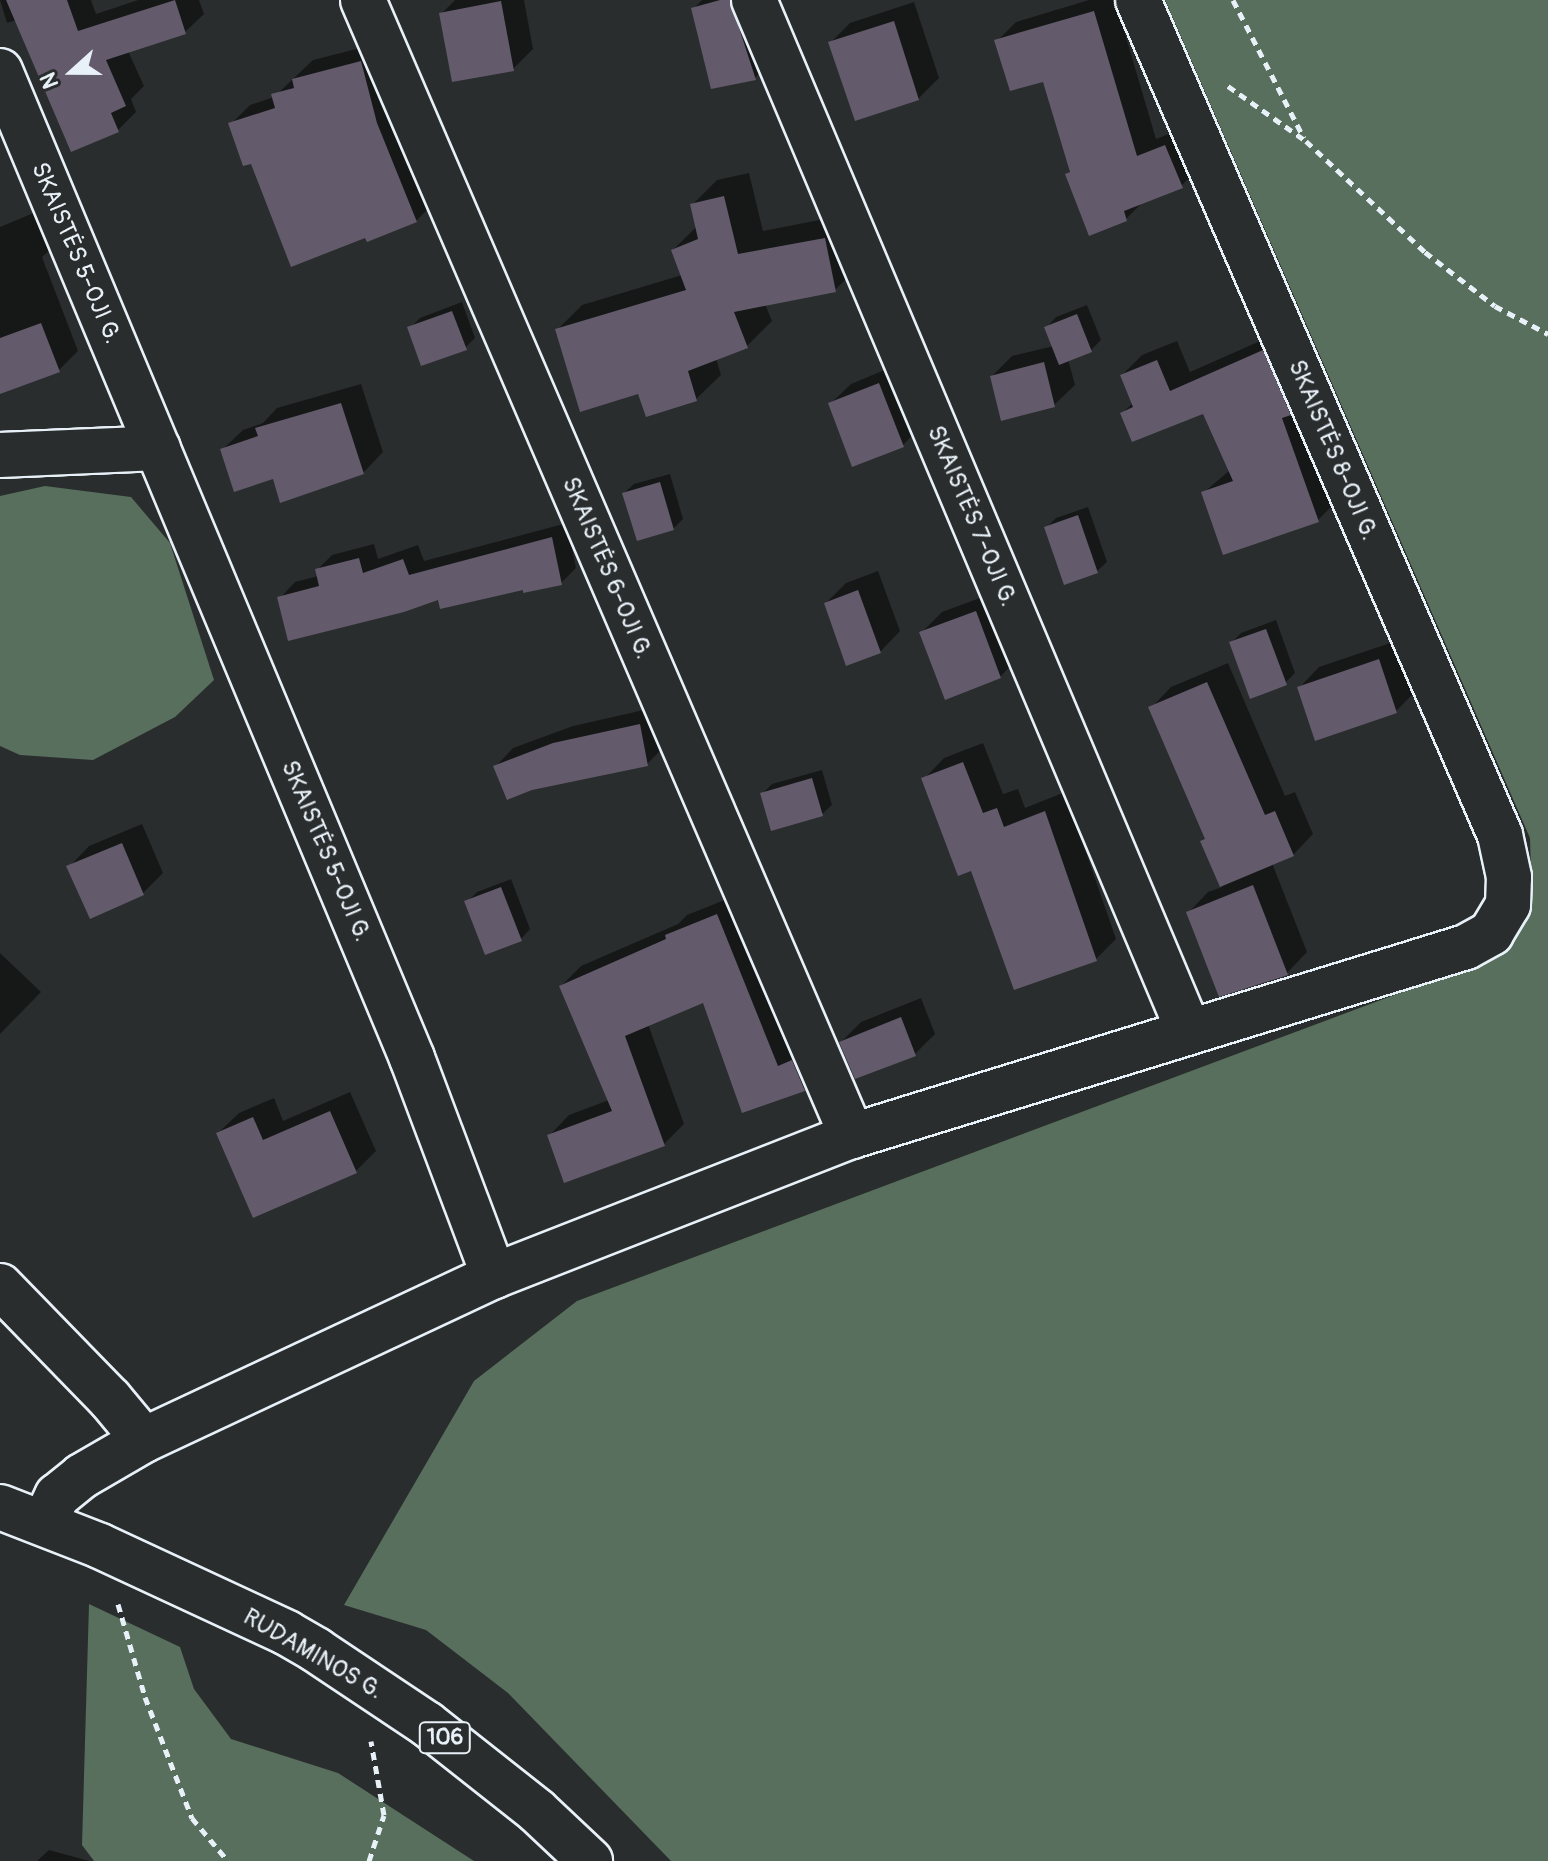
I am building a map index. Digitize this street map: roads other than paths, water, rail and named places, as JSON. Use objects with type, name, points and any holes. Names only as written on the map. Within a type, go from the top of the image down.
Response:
[{"type":"street","name":"SKAISTĖS 6-OJI G.","points":[[363,0],[852,1136]]},
{"type":"street","name":"SKAISTĖS 7-OJI G.","points":[[754,0],[1189,1032]]},
{"type":"street","name":"SKAISTĖS 8-OJI G.","points":[[1138,0],[1500,835],[1509,877],[1508,905],[1491,933],[1466,947],[1189,1032]]},
{"type":"street","name":"SKAISTĖS 5-OJI G.","points":[[0,71],[412,1058],[494,1276]]},
{"type":"street","points":[[0,455],[158,448]]},
{"type":"street","points":[[45,1522],[57,1496],[82,1476],[144,1440],[494,1276],[852,1136],[1189,1032]]},
{"type":"street","points":[[0,1286],[110,1399],[144,1440]]},
{"type":"street","name":"RUDAMINOS G.","points":[[0,1507],[100,1546],[287,1633],[427,1724],[537,1811],[590,1861]]}]
